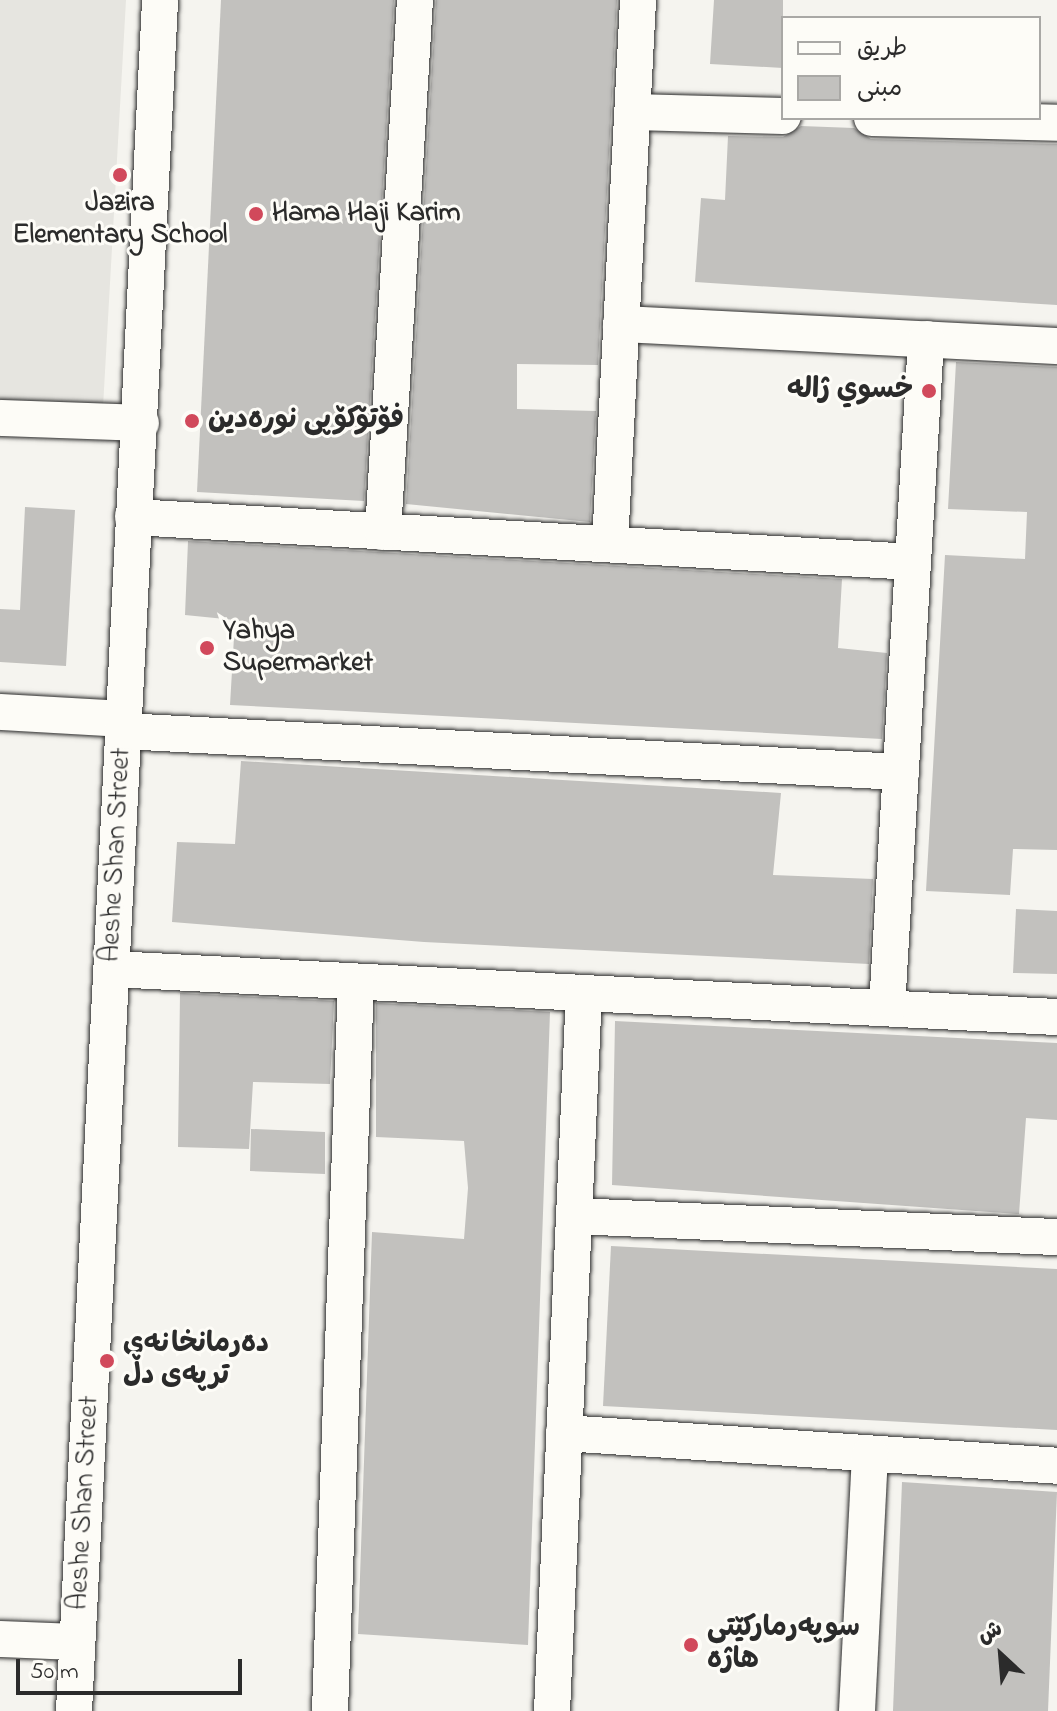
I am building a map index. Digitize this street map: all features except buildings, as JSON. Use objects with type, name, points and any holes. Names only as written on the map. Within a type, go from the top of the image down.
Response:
[{"type":"street","name":"Aeshe Shan Street","points":[[74,1711],[160,0]]},
{"type":"street","points":[[383,532],[415,0]]},
{"type":"street","points":[[610,544],[638,0]]},
{"type":"street","points":[[633,112],[781,116]]},
{"type":"street","points":[[946,120],[1057,123]]},
{"type":"street","points":[[621,324],[1057,346]]},
{"type":"street","points":[[887,1008],[926,339]]},
{"type":"street","points":[[0,418],[141,423]]},
{"type":"street","points":[[133,517],[913,562]]},
{"type":"street","points":[[0,712],[123,725],[901,772]]},
{"type":"street","points":[[112,969],[1057,1017]]},
{"type":"street","points":[[330,1711],[356,981]]},
{"type":"street","points":[[552,1711],[584,993]]},
{"type":"street","points":[[574,1216],[1057,1237]]},
{"type":"street","points":[[564,1433],[1057,1466]]},
{"type":"street","points":[[857,1711],[870,1454]]},
{"type":"street","points":[[0,1639],[77,1642]]},
{"type":"shaded area","points":[[0,0],[126,0],[103,407],[0,406]]},
{"type":"place","name":"Jazira Elementary School","points":[[120,175]]},
{"type":"place","name":"Hama Haji Karim","points":[[256,214]]},
{"type":"place","name":"خسوي ژاله","points":[[929,391]]},
{"type":"place","name":"فۆتۆکۆپی نورەدین","points":[[192,421]]},
{"type":"place","name":"Yahya Supermarket","points":[[207,648]]},
{"type":"place","name":"دەرمانخانەی ترپەی دڵ","points":[[107,1361]]},
{"type":"place","name":"سوپەرمارکێتی هاژە","points":[[691,1645]]}]
